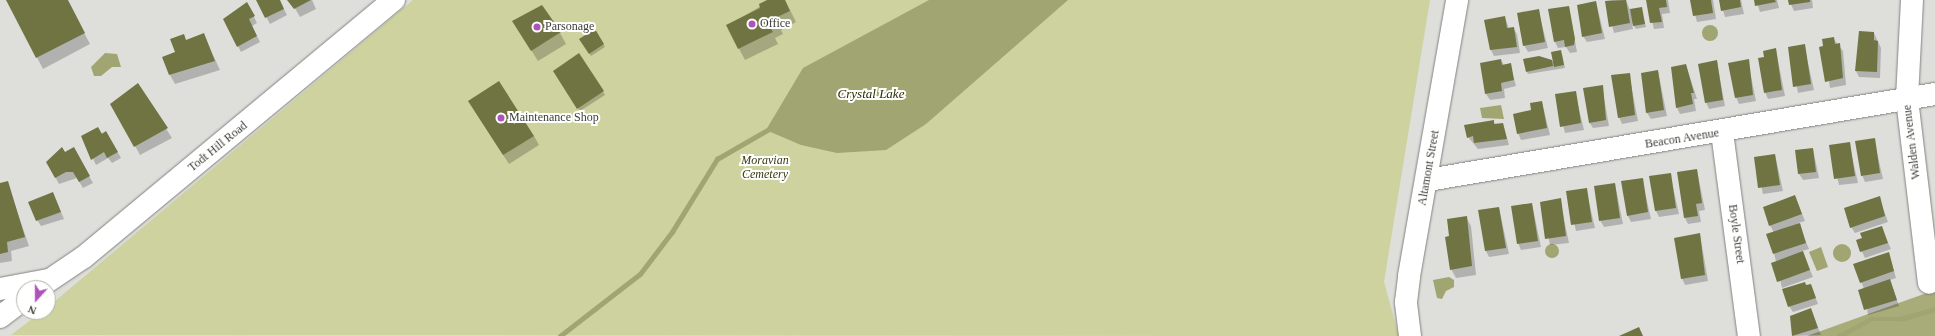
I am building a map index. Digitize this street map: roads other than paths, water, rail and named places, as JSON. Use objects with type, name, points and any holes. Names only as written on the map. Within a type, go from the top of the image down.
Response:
[{"type":"street","name":"Todt Hill Road","points":[[49,280],[84,257],[394,0]]},
{"type":"street","name":"Altamont Street","points":[[1410,336],[1406,302],[1409,276],[1428,180],[1457,0]]},
{"type":"street","name":"Walden Avenue","points":[[1912,0],[1907,99],[1929,283]]},
{"type":"street","name":"Beacon Avenue","points":[[1428,180],[1722,132],[1935,94]]},
{"type":"street","name":"Boyle Street","points":[[1722,132],[1749,336]]},
{"type":"street","points":[[0,289],[16,287]]},
{"type":"street","points":[[0,317],[16,305]]},
{"type":"water","name":"Crystal Lake","points":[[929,0],[1068,0],[926,124],[886,150],[837,153],[801,145],[766,130],[803,68]]},
{"type":"water","points":[[1710,25],[1717,30],[1718,33],[1713,40],[1710,41],[1703,36],[1702,33],[1707,26]]},
{"type":"water","points":[[105,53],[117,54],[121,67],[112,67],[101,76],[94,76],[91,67]]},
{"type":"water","points":[[1501,105],[1504,119],[1482,118],[1480,108]]},
{"type":"water","points":[[1552,244],[1557,246],[1559,251],[1557,256],[1552,258],[1547,256],[1545,251],[1547,246]]},
{"type":"water","points":[[1842,244],[1848,247],[1851,253],[1848,259],[1842,262],[1836,259],[1833,253],[1836,247]]},
{"type":"water","points":[[1821,247],[1828,267],[1817,271],[1809,252]]},
{"type":"water","points":[[1449,277],[1454,280],[1454,287],[1446,291],[1442,299],[1437,298],[1433,280]]},
{"type":"waterway","points":[[560,336],[640,274],[672,232],[717,159],[771,128]]},
{"type":"waterway","points":[[1839,336],[1871,319],[1900,319],[1935,309]]},
{"type":"place","name":"Office","points":[[752,24]]},
{"type":"place","name":"Parsonage","points":[[537,27]]},
{"type":"place","name":"Maintenance Shop","points":[[501,118]]},
{"type":"park label","name":"Moravian Cemetery","points":[[765,168]]}]
